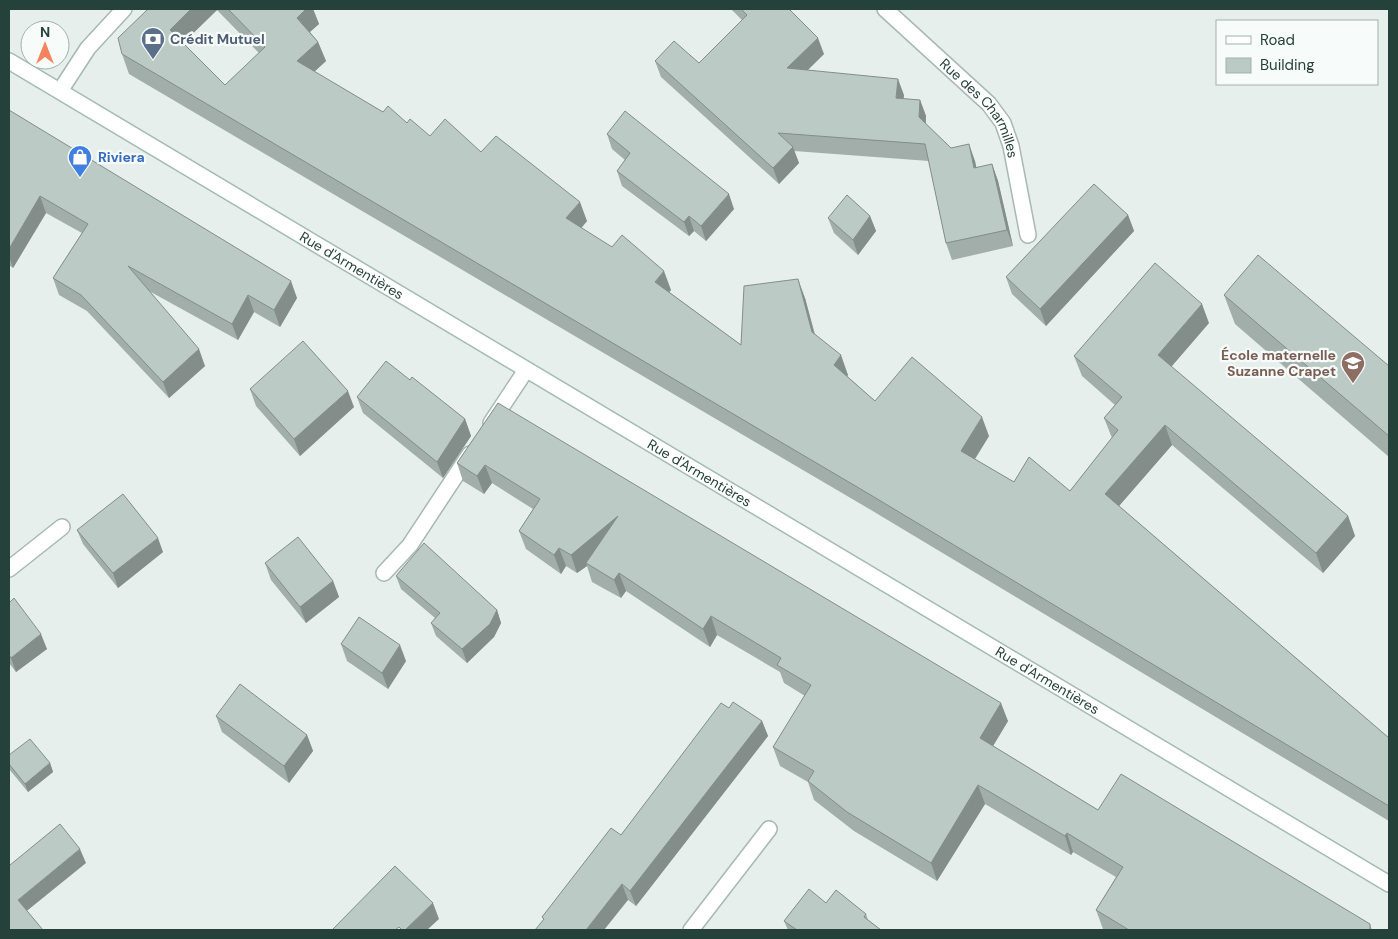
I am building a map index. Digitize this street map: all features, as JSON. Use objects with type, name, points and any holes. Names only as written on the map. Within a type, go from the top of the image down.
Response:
[{"type":"main road","points":[[60,91],[88,48],[124,9]]},
{"type":"main road","name":"Rue des Charmilles","points":[[885,9],[989,104],[1003,123],[1011,146],[1028,235]]},
{"type":"main road","name":"Rue d'Armentières","points":[[9,61],[1389,884]]},
{"type":"main road","points":[[384,573],[410,545],[526,370]]},
{"type":"main road","points":[[9,569],[62,527]]},
{"type":"main road","points":[[698,928],[768,829]]},
{"type":"building","points":[[148,9],[191,9],[170,30],[225,85],[265,47],[228,9],[306,9],[297,18],[318,42],[297,61],[383,112],[388,106],[407,123],[410,119],[430,136],[445,119],[481,152],[496,136],[580,202],[566,218],[612,247],[622,235],[664,271],[655,282],[741,345],[744,286],[798,279],[812,332],[841,355],[834,365],[875,401],[912,357],[982,417],[961,451],[1014,482],[1029,457],[1070,491],[1118,430],[1104,418],[1122,397],[1074,356],[1155,263],[1202,304],[1158,355],[1348,516],[1316,553],[1165,425],[1105,494],[1389,738],[1389,806],[864,491],[122,54],[118,38]]},
{"type":"building","points":[[741,9],[789,9],[818,38],[787,68],[898,79],[896,98],[920,100],[919,117],[951,148],[969,144],[974,168],[992,164],[1007,230],[946,243],[925,144],[778,133],[793,147],[773,168],[655,61],[674,41],[699,63],[747,15]]},
{"type":"building","points":[[9,110],[291,281],[274,310],[248,295],[232,324],[128,266],[199,349],[163,382],[81,295],[53,278],[88,224],[40,196],[9,249]]},
{"type":"building","points":[[625,111],[729,194],[701,226],[689,216],[684,222],[617,171],[630,153],[607,134]]},
{"type":"building","points":[[1094,184],[1128,215],[1040,309],[1006,277]]},
{"type":"building","points":[[847,195],[870,216],[853,240],[828,218]]},
{"type":"building","points":[[1258,255],[1389,366],[1389,436],[1224,295]]},
{"type":"building","points":[[303,341],[348,391],[294,439],[250,389]]},
{"type":"building","points":[[386,361],[410,380],[412,377],[465,419],[437,462],[357,397]]},
{"type":"building","points":[[498,403],[1001,703],[980,738],[1098,810],[1121,774],[1370,924],[1370,930],[1129,930],[1096,910],[1123,867],[1067,833],[1065,836],[978,785],[931,863],[847,812],[808,781],[814,771],[773,747],[811,685],[777,665],[781,658],[711,616],[703,629],[619,573],[614,580],[586,563],[618,516],[571,555],[559,548],[554,555],[519,531],[540,499],[485,465],[477,476],[457,463]]},
{"type":"building","points":[[123,494],[158,538],[113,573],[77,530]]},
{"type":"building","points":[[298,537],[333,581],[300,607],[265,563]]},
{"type":"building","points":[[424,543],[497,610],[490,624],[462,649],[431,623],[440,613],[396,576]]},
{"type":"building","points":[[14,598],[41,634],[11,658],[9,655],[9,603]]},
{"type":"building","points":[[359,617],[400,645],[382,673],[341,644]]},
{"type":"building","points":[[240,684],[307,735],[284,766],[216,716]]},
{"type":"building","points":[[733,702],[762,721],[630,891],[622,884],[586,930],[535,930],[544,919],[542,917],[611,828],[621,835],[721,703],[729,708]]},
{"type":"building","points":[[30,739],[50,763],[25,784],[9,764],[9,755]]},
{"type":"building","points":[[60,824],[80,849],[18,900],[43,930],[9,930],[9,863],[10,865]]},
{"type":"building","points":[[395,866],[433,903],[405,930],[399,927],[395,930],[332,930]]},
{"type":"building","points":[[809,889],[826,903],[836,890],[866,914],[864,917],[881,930],[797,930],[784,921]]},
{"type":"place","name":"Crédit Mutuel","points":[[153,60]]},
{"type":"place","name":"Riviera","points":[[80,178]]},
{"type":"place","name":"École maternelle Suzanne Crapet","points":[[1353,384]]}]
